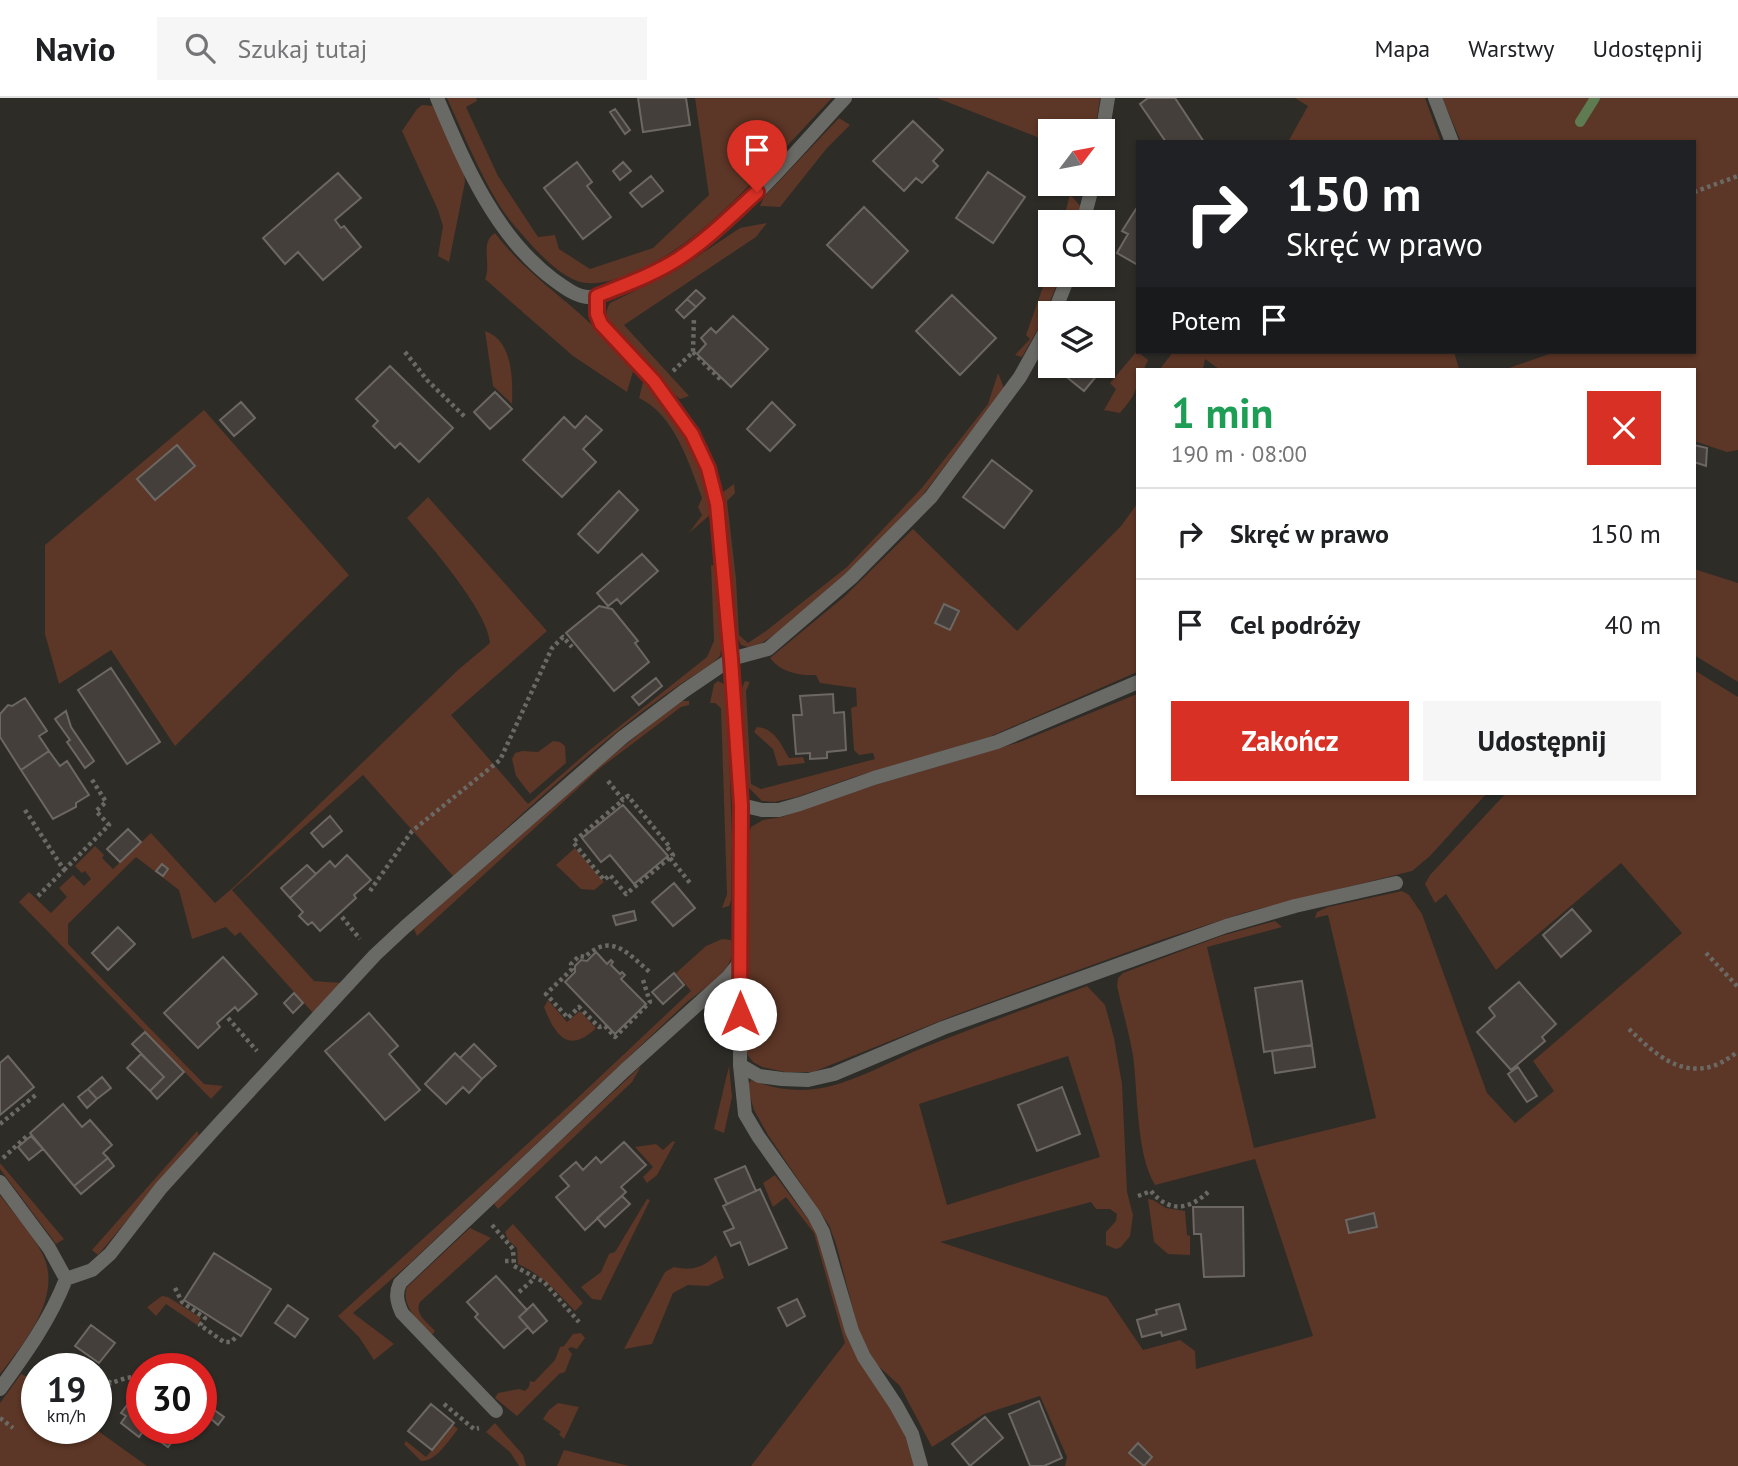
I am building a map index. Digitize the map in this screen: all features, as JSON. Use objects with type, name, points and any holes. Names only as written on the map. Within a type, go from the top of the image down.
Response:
[{"type":"street","points":[[437,98],[496,218],[542,271],[569,291],[586,297],[597,296],[654,273],[701,243],[757,192],[845,98]]},
{"type":"street","points":[[1105,119],[1108,98]]},
{"type":"street","points":[[1434,98],[1451,140]]},
{"type":"street","points":[[597,296],[597,314],[601,324],[641,366],[673,405],[692,434],[708,468],[717,504],[741,805],[740,1065],[745,1114],[823,1232],[852,1331],[864,1357],[912,1434],[921,1466]]},
{"type":"street","points":[[66,1279],[92,1270],[110,1254],[161,1188],[201,1143],[405,926],[623,737],[731,659],[768,649],[851,578],[931,497],[1020,377],[1038,345]]},
{"type":"street","points":[[741,805],[762,810],[779,810],[800,804],[874,778],[997,742],[1136,683]]},
{"type":"street","points":[[740,1065],[759,1076],[782,1079],[808,1080],[834,1074],[956,1023],[1226,926],[1295,906],[1396,883]]},
{"type":"street","points":[[496,1411],[408,1321],[397,1302],[400,1283],[692,1007],[727,978],[739,963]]},
{"type":"street","points":[[0,1182],[49,1248],[66,1279],[56,1305],[28,1351],[0,1389]]},
{"type":"path","points":[[1696,191],[1738,176]]},
{"type":"path","points":[[669,375],[693,352],[694,317]]},
{"type":"path","points":[[405,352],[426,380],[465,417]]},
{"type":"path","points":[[693,352],[721,380]]},
{"type":"path","points":[[370,891],[409,834],[500,760],[552,648],[563,637],[572,647]]},
{"type":"path","points":[[37,897],[109,824],[96,811],[106,802],[90,778]]},
{"type":"path","points":[[607,780],[623,800]]},
{"type":"path","points":[[628,796],[669,846],[667,847],[673,855],[626,894],[610,875],[604,880],[573,842],[623,800],[628,796]]},
{"type":"path","points":[[25,810],[64,870]]},
{"type":"path","points":[[670,858],[690,883]]},
{"type":"path","points":[[342,917],[359,937]]},
{"type":"path","points":[[643,980],[650,1002],[615,1037],[604,1026],[598,1027],[579,1007],[568,1018],[545,994],[572,969],[571,964],[579,956],[585,957],[593,949],[600,947],[619,947],[652,973]]},
{"type":"path","points":[[1706,953],[1738,987]]},
{"type":"path","points":[[228,1018],[257,1051]]},
{"type":"path","points":[[1629,1029],[1653,1051],[1674,1064],[1694,1069],[1714,1066],[1738,1052]]},
{"type":"path","points":[[0,1124],[37,1094]]},
{"type":"path","points":[[0,1161],[28,1135]]},
{"type":"path","points":[[1138,1196],[1151,1191],[1157,1199],[1166,1204],[1186,1206],[1195,1204],[1208,1192]]},
{"type":"path","points":[[477,1209],[513,1249],[514,1266],[544,1282],[579,1322]]},
{"type":"path","points":[[505,1261],[513,1261]]},
{"type":"path","points":[[519,1292],[535,1278]]},
{"type":"path","points":[[175,1287],[182,1303],[205,1318],[200,1325],[224,1342],[231,1342],[236,1337]]},
{"type":"path","points":[[0,1418],[13,1428]]},
{"type":"shaded area","points":[[447,98],[476,98],[477,101],[466,107],[498,176],[538,237],[555,235],[559,249],[590,269],[653,248],[709,195],[695,98],[832,98],[744,191],[701,231],[649,265],[611,281],[593,283],[577,281],[549,263],[511,221],[484,178]]},
{"type":"shaded area","points":[[937,98],[1100,98],[1097,119],[1038,119],[1038,137]]},
{"type":"shaded area","points":[[1295,98],[1425,98],[1440,140],[1289,140],[1308,106]]},
{"type":"shaded area","points":[[1442,98],[1738,98],[1738,450],[1727,452],[1696,442],[1696,368],[1509,368],[1549,354],[1696,354],[1696,140],[1460,140]]},
{"type":"shaded area","points":[[422,105],[433,106],[464,173],[465,182],[449,262],[438,256],[443,226],[402,131]]},
{"type":"shaded area","points":[[839,118],[850,125],[827,148],[780,207],[760,206],[764,197]]},
{"type":"shaded area","points":[[1072,196],[1080,206],[1079,210],[1066,210]]},
{"type":"shaded area","points":[[767,223],[756,237],[624,325],[689,396],[680,399],[611,324],[606,314],[608,306],[677,270],[740,228]]},
{"type":"shaded area","points":[[495,233],[524,265],[586,319],[634,368],[627,392],[573,356],[485,279],[488,242]]},
{"type":"shaded area","points":[[1043,287],[1056,287],[1050,301],[1038,301]]},
{"type":"shaded area","points":[[1038,301],[1038,329],[1022,357],[1015,355],[1030,339],[1026,335]]},
{"type":"shaded area","points":[[485,331],[501,343],[506,352],[511,373],[512,404],[493,386]]},
{"type":"shaded area","points":[[1136,352],[1148,360],[1144,368],[1136,368],[1136,389],[1120,413],[1104,410],[1116,389],[1110,383]]},
{"type":"shaded area","points":[[1171,354],[1455,354],[1459,368],[1218,368],[1205,359],[1203,368],[1161,368]]},
{"type":"shaded area","points":[[998,373],[1004,388],[922,496],[848,574],[786,627],[751,648],[741,645],[737,637],[723,492],[734,484],[735,493],[727,501],[739,635],[748,643],[847,567],[921,489],[988,404]]},
{"type":"shaded area","points":[[644,378],[686,441],[695,458],[707,494],[711,514],[689,533],[702,515],[698,507],[702,498],[686,455],[671,427],[651,405],[639,398]]},
{"type":"shaded area","points":[[204,410],[349,575],[175,746],[111,650],[59,684],[45,634],[45,545]]},
{"type":"shaded area","points":[[428,497],[547,631],[451,715],[528,804],[591,749],[707,657],[714,641],[711,565],[716,566],[722,644],[720,656],[611,737],[453,876],[363,775],[232,890],[314,981],[342,983],[313,1013],[240,932],[235,936],[226,927],[192,939],[179,890],[136,857],[68,924],[68,944],[204,1084],[223,1086],[211,1099],[19,902],[29,892],[51,913],[67,897],[59,888],[73,875],[84,886],[91,879],[85,871],[82,873],[75,866],[95,846],[113,869],[151,833],[215,903],[458,670],[490,643],[487,630],[469,596],[407,518]]},
{"type":"shaded area","points":[[1136,505],[1136,672],[989,737],[797,797],[774,802],[762,801],[746,785],[742,688],[745,681],[750,682],[746,691],[751,784],[761,789],[875,759],[873,753],[859,755],[854,750],[851,708],[857,706],[856,688],[820,683],[816,675],[790,672],[779,667],[770,658],[845,596],[913,529],[1017,631],[1121,526]]},
{"type":"shaded area","points":[[1696,570],[1738,583],[1738,682],[1696,656]]},
{"type":"shaded area","points":[[1696,671],[1738,697],[1738,1466],[1065,1466],[1067,1457],[1040,1396],[984,1414],[932,1447],[900,1386],[876,1364],[859,1332],[829,1225],[754,1110],[747,1086],[751,1080],[791,1090],[828,1087],[1087,986],[1105,1005],[1122,1084],[1127,1192],[1133,1215],[1130,1236],[1116,1249],[1106,1245],[1106,1232],[1116,1221],[1117,1214],[1110,1209],[1096,1209],[1091,1202],[940,1242],[1107,1297],[1143,1350],[1180,1340],[1195,1351],[1196,1369],[1313,1336],[1255,1159],[1155,1185],[1144,1157],[1133,1056],[1117,986],[1118,978],[1123,973],[1221,936],[1275,921],[1282,927],[1207,947],[1254,1148],[1376,1118],[1328,915],[1315,918],[1317,912],[1328,907],[1402,891],[1409,895],[1422,914],[1487,1093],[1515,1123],[1554,1091],[1533,1061],[1682,933],[1621,863],[1496,970],[1446,894],[1435,903],[1425,884],[1430,875],[1504,795],[1696,795]],"holes":[[[1068,1056],[1100,1157],[947,1205],[919,1104]]]},
{"type":"shaded area","points":[[718,681],[727,689],[732,838],[731,901],[729,906],[722,908],[727,894],[721,708],[710,703],[714,684]]},
{"type":"shaded area","points":[[1136,694],[1136,795],[1485,795],[1430,856],[1412,871],[1243,913],[1161,940],[955,1015],[813,1072],[785,1072],[753,1062],[747,1054],[746,1037],[751,827],[763,820],[782,817],[845,794],[1020,742]]},
{"type":"shaded area","points":[[682,701],[689,701],[689,705],[681,707],[599,769],[417,936],[414,929],[512,841],[613,755]]},
{"type":"shaded area","points":[[757,727],[768,730],[780,742],[789,758],[803,757],[805,763],[778,766],[773,749],[754,732]]},
{"type":"shaded area","points":[[553,741],[565,746],[566,763],[530,794],[516,776],[512,759],[515,753],[538,752]]},
{"type":"shaded area","points":[[575,848],[604,882],[594,890],[581,889],[556,865]]},
{"type":"shaded area","points":[[722,939],[731,940],[732,950],[731,959],[720,976],[687,1002],[409,1264],[353,1313],[394,1344],[374,1360],[359,1337],[338,1316],[691,991],[676,973],[706,946]]},
{"type":"shaded area","points":[[548,1000],[567,1022],[580,1011],[596,1028],[578,1040],[570,1041],[564,1038],[553,1026],[544,1007]]},
{"type":"shaded area","points":[[641,1066],[632,1082],[498,1209],[494,1204],[497,1200]]},
{"type":"shaded area","points":[[729,1066],[732,1097],[724,1133],[714,1129]]},
{"type":"shaded area","points":[[197,1131],[199,1135],[98,1255],[92,1250]]},
{"type":"shaded area","points":[[675,1142],[657,1175],[647,1183],[643,1177],[653,1167],[635,1147],[656,1144],[663,1150]]},
{"type":"shaded area","points":[[0,1163],[64,1239],[56,1244],[0,1169]]},
{"type":"shaded area","points":[[775,1175],[821,1240],[846,1331],[903,1429],[914,1466],[751,1466],[845,1343],[814,1233],[786,1197],[773,1207],[763,1183]]},
{"type":"shaded area","points":[[0,1195],[28,1230],[42,1253],[48,1269],[48,1285],[39,1317],[0,1374]]},
{"type":"shaded area","points":[[647,1199],[650,1200],[601,1300],[592,1299],[581,1287],[601,1272],[609,1254],[615,1252]]},
{"type":"shaded area","points":[[1148,1199],[1166,1208],[1185,1211],[1187,1235],[1190,1236],[1190,1255],[1168,1254],[1154,1242]]},
{"type":"shaded area","points":[[513,1224],[583,1303],[575,1311],[541,1278],[518,1264],[517,1248],[508,1240],[505,1232]]},
{"type":"shaded area","points":[[470,1228],[491,1238],[420,1302],[420,1314],[435,1331],[432,1335],[409,1307],[406,1301],[407,1287]]},
{"type":"shaded area","points":[[716,1255],[724,1278],[708,1286],[688,1285],[673,1293],[652,1344],[624,1349],[665,1272],[674,1267],[697,1267]]},
{"type":"shaded area","points":[[162,1296],[201,1318],[197,1325],[166,1304],[156,1316],[147,1307]]},
{"type":"shaded area","points":[[581,1333],[585,1338],[577,1349],[568,1349],[572,1354],[565,1372],[559,1374],[517,1416],[495,1398],[498,1393],[519,1389],[525,1391],[530,1381],[534,1382],[555,1360],[560,1347],[564,1346],[573,1334]]},
{"type":"shaded area","points":[[21,1374],[21,1444],[112,1444],[112,1441],[147,1466],[0,1466],[0,1403]]},
{"type":"shaded area","points":[[558,1403],[579,1407],[564,1439],[559,1434],[561,1432],[543,1419]]},
{"type":"shaded area","points":[[495,1423],[523,1455],[526,1466],[519,1466],[510,1452],[486,1432]]},
{"type":"shaded area","points":[[453,1425],[458,1429],[442,1450],[427,1460],[421,1461],[404,1444],[406,1441],[426,1457]]},
{"type":"shaded area","points":[[564,1450],[629,1466],[557,1466]]},
{"type":"building","points":[[638,98],[686,98],[690,125],[643,132]]},
{"type":"building","points":[[1148,98],[1175,98],[1203,140],[1165,140],[1140,104]]},
{"type":"building","points":[[615,109],[630,130],[625,134],[610,112]]},
{"type":"building","points":[[913,121],[943,150],[933,161],[938,166],[922,183],[916,178],[904,191],[873,161]]},
{"type":"building","points":[[577,162],[592,182],[587,186],[611,217],[583,239],[544,188]]},
{"type":"building","points":[[623,162],[631,171],[620,180],[613,171]]},
{"type":"building","points":[[988,172],[1025,197],[993,243],[956,218]]},
{"type":"building","points":[[338,173],[361,198],[335,220],[341,228],[344,226],[361,247],[323,280],[298,252],[285,264],[263,238]]},
{"type":"building","points":[[651,176],[663,191],[642,207],[630,193]]},
{"type":"building","points":[[864,207],[908,251],[872,288],[827,245]]},
{"type":"building","points":[[1136,209],[1136,264],[1117,253],[1128,234],[1122,231]]},
{"type":"building","points":[[696,290],[705,298],[696,307],[687,299]]},
{"type":"building","points":[[952,295],[996,338],[960,375],[916,331]]},
{"type":"building","points":[[687,299],[696,307],[684,318],[676,310]]},
{"type":"building","points":[[733,316],[768,349],[731,387],[697,354],[706,344],[701,338],[711,328],[716,333]]},
{"type":"building","points":[[390,366],[453,428],[419,462],[400,443],[395,448],[373,426],[378,421],[356,399]]},
{"type":"building","points":[[1068,378],[1095,378],[1084,391]]},
{"type":"building","points":[[495,392],[512,409],[490,429],[474,412]]},
{"type":"building","points":[[241,402],[255,418],[234,436],[220,420]]},
{"type":"building","points":[[772,402],[795,425],[770,451],[747,429]]},
{"type":"building","points":[[586,416],[602,430],[583,449],[596,462],[562,497],[523,460],[564,417],[575,428]]},
{"type":"building","points":[[177,445],[195,466],[155,500],[137,479]]},
{"type":"building","points":[[1696,445],[1707,448],[1706,466],[1696,463]]},
{"type":"building","points":[[992,460],[1032,491],[1004,528],[963,497]]},
{"type":"building","points":[[619,491],[638,510],[598,553],[578,534]]},
{"type":"building","points":[[642,554],[658,571],[621,604],[617,599],[608,606],[597,593]]},
{"type":"building","points":[[944,604],[959,611],[950,630],[935,623]]},
{"type":"building","points":[[599,606],[612,609],[638,641],[635,643],[649,662],[614,691],[566,633]]},
{"type":"building","points":[[111,668],[160,742],[127,764],[78,690]]},
{"type":"building","points":[[656,678],[662,686],[639,705],[632,697]]},
{"type":"building","points":[[833,694],[834,713],[844,712],[846,750],[827,752],[827,758],[810,759],[810,753],[796,754],[793,715],[802,715],[800,696]]},
{"type":"building","points":[[25,698],[47,731],[39,736],[49,751],[21,770],[0,737],[0,714],[8,705],[12,706]]},
{"type":"building","points":[[66,711],[71,727],[94,761],[85,768],[55,719]]},
{"type":"building","points":[[49,751],[60,766],[67,761],[89,795],[76,803],[76,807],[53,819],[21,770]]},
{"type":"building","points":[[623,805],[668,856],[634,884],[610,855],[601,862],[582,838]]},
{"type":"building","points":[[330,816],[342,831],[323,847],[311,833]]},
{"type":"building","points":[[128,829],[141,842],[120,862],[107,849]]},
{"type":"building","points":[[347,855],[371,880],[354,895],[356,898],[320,931],[312,922],[308,925],[299,916],[303,912],[290,898],[330,861],[335,867]]},
{"type":"building","points":[[162,864],[168,869],[163,876],[156,871]]},
{"type":"building","points":[[307,865],[316,874],[290,898],[281,888]]},
{"type":"building","points":[[674,883],[695,908],[673,926],[652,902]]},
{"type":"building","points":[[1572,909],[1591,931],[1561,957],[1543,935]]},
{"type":"building","points":[[634,911],[636,920],[616,925],[613,916]]},
{"type":"building","points":[[118,927],[135,944],[108,970],[92,953]]},
{"type":"building","points":[[596,952],[607,964],[611,960],[613,962],[611,965],[625,975],[621,979],[646,1004],[615,1034],[565,982],[575,972],[575,966],[581,960],[587,961]]},
{"type":"building","points":[[223,957],[257,994],[238,1011],[235,1007],[217,1023],[220,1027],[198,1048],[164,1013]]},
{"type":"building","points":[[674,973],[684,985],[663,1004],[652,992]]},
{"type":"building","points":[[1302,981],[1312,1045],[1264,1052],[1255,988]]},
{"type":"building","points":[[1519,982],[1556,1024],[1542,1037],[1545,1041],[1511,1070],[1477,1032],[1495,1016],[1489,1008]]},
{"type":"building","points":[[294,993],[303,1003],[293,1013],[284,1003]]},
{"type":"building","points":[[369,1013],[398,1046],[389,1054],[420,1090],[385,1120],[325,1051]]},
{"type":"building","points":[[145,1032],[184,1072],[157,1099],[150,1091],[164,1077],[132,1044]]},
{"type":"building","points":[[474,1044],[496,1066],[482,1079],[460,1058]]},
{"type":"building","points":[[1312,1045],[1315,1067],[1275,1073],[1272,1051]]},
{"type":"building","points":[[455,1053],[482,1079],[469,1093],[463,1087],[446,1104],[425,1084]]},
{"type":"building","points":[[141,1054],[164,1077],[150,1091],[127,1068]]},
{"type":"building","points":[[8,1056],[34,1087],[0,1115],[0,1063]]},
{"type":"building","points":[[1518,1067],[1537,1096],[1527,1102],[1508,1074]]},
{"type":"building","points":[[102,1077],[111,1088],[97,1099],[88,1089]]},
{"type":"building","points":[[1062,1087],[1080,1134],[1037,1151],[1018,1105]]},
{"type":"building","points":[[88,1089],[97,1099],[87,1108],[78,1097]]},
{"type":"building","points":[[63,1104],[82,1127],[90,1120],[112,1145],[103,1153],[108,1158],[74,1186],[30,1133]]},
{"type":"building","points":[[31,1136],[43,1149],[29,1160],[18,1147]]},
{"type":"building","points":[[624,1142],[646,1165],[621,1187],[626,1192],[585,1230],[556,1197],[569,1186],[560,1176],[576,1162],[583,1170],[596,1157],[601,1163]]},
{"type":"building","points":[[108,1158],[114,1166],[81,1194],[74,1186]]},
{"type":"building","points":[[745,1166],[756,1191],[727,1204],[715,1179]]},
{"type":"building","points":[[760,1189],[787,1248],[749,1265],[740,1242],[731,1246],[724,1232],[734,1228],[723,1206]]},
{"type":"building","points":[[622,1196],[630,1204],[605,1227],[597,1218]]},
{"type":"building","points":[[1193,1207],[1243,1207],[1244,1276],[1204,1277],[1201,1234],[1194,1234]]},
{"type":"building","points":[[1374,1213],[1377,1227],[1349,1233],[1346,1220]]},
{"type":"building","points":[[214,1253],[271,1289],[241,1336],[184,1300]]},
{"type":"building","points":[[496,1276],[527,1310],[519,1317],[528,1327],[504,1348],[475,1317],[478,1314],[467,1302]]},
{"type":"building","points":[[797,1299],[805,1316],[787,1326],[778,1308]]},
{"type":"building","points":[[533,1304],[547,1321],[533,1333],[519,1317]]},
{"type":"building","points":[[1179,1304],[1186,1329],[1162,1336],[1161,1332],[1142,1337],[1137,1320],[1157,1314],[1156,1310]]},
{"type":"building","points":[[288,1305],[308,1319],[295,1337],[275,1323]]},
{"type":"building","points":[[91,1325],[115,1343],[107,1353],[85,1353],[75,1346]]},
{"type":"building","points":[[1039,1401],[1062,1458],[1044,1466],[1030,1466],[1009,1414]]},
{"type":"building","points":[[431,1404],[454,1423],[432,1450],[408,1431]]},
{"type":"building","points":[[217,1412],[224,1417],[217,1424]]},
{"type":"building","points":[[985,1417],[1003,1438],[970,1466],[952,1444]]},
{"type":"building","points":[[1138,1443],[1152,1457],[1144,1466],[1129,1453]]},
{"type":"waterway","points":[[1580,122],[1595,98]]},
{"type":"route","points":[[740,1014],[741,805],[717,504],[708,468],[692,434],[654,381],[601,324],[597,314],[597,296],[654,273],[676,260],[701,243],[757,192]]}]
